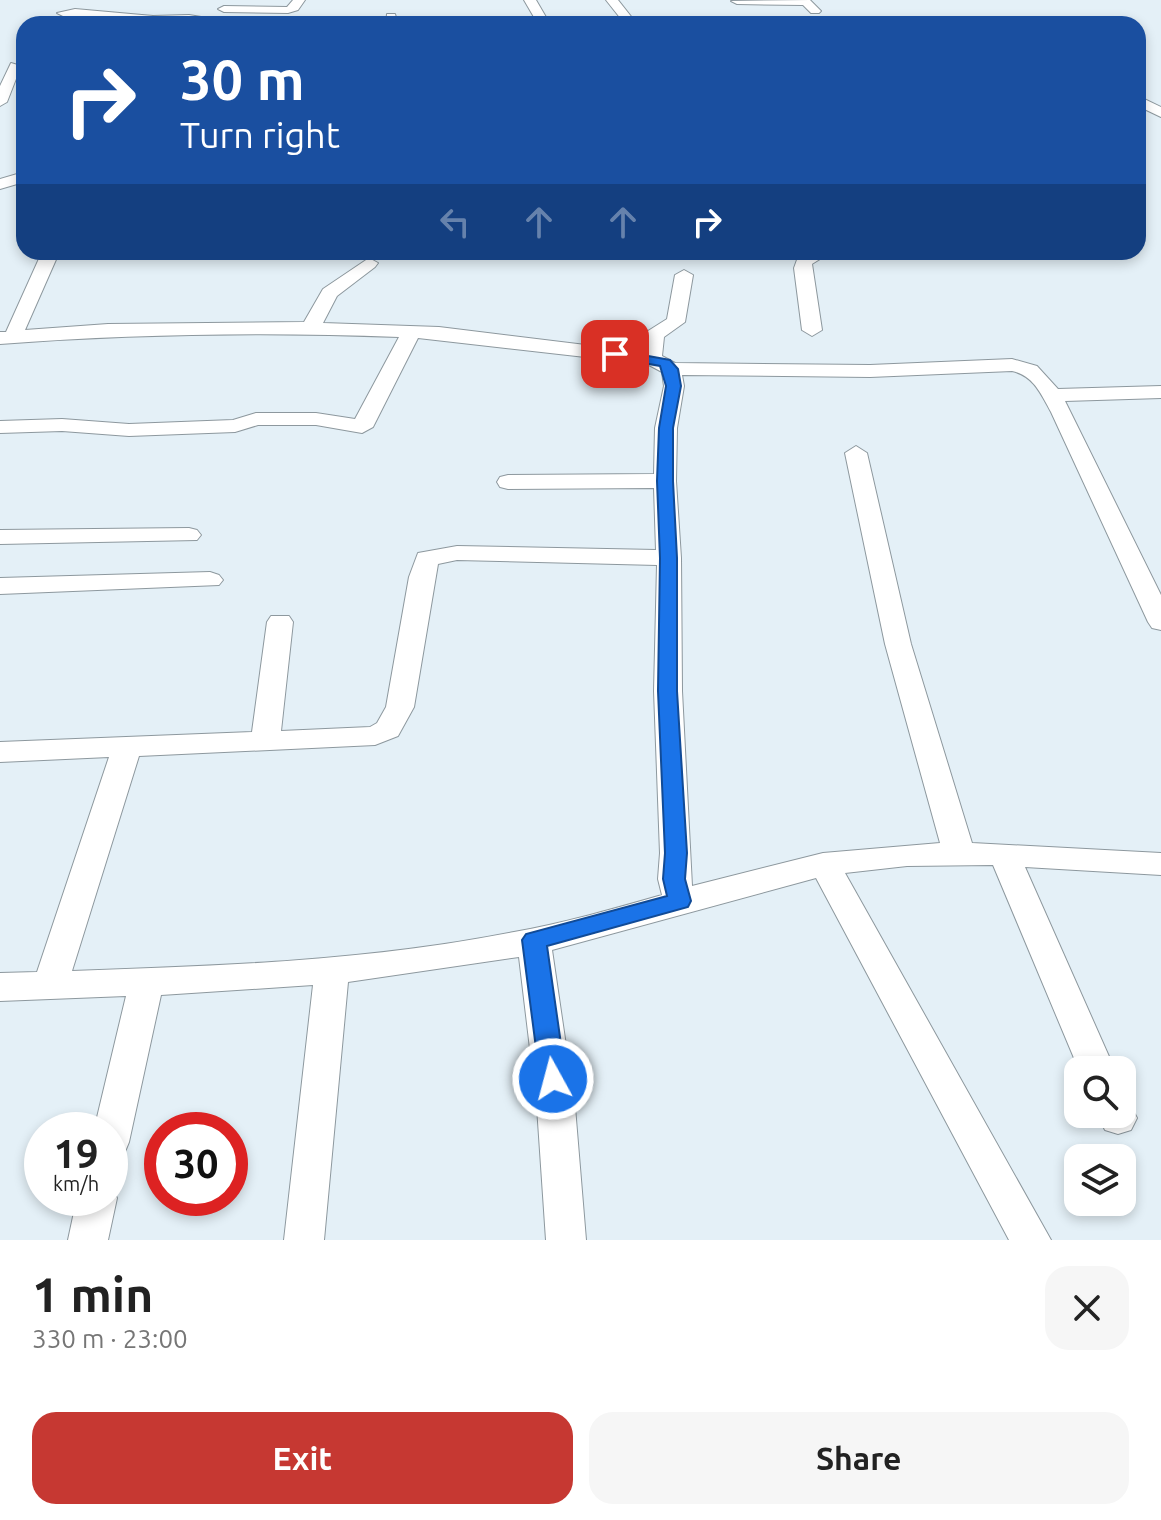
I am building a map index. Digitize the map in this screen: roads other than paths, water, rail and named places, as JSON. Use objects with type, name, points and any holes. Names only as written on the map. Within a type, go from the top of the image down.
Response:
[{"type":"street","points":[[224,9],[288,10],[294,8],[299,0]]},
{"type":"street","points":[[612,0],[625,16]]},
{"type":"street","points":[[736,5],[806,2],[815,11]]},
{"type":"street","points":[[68,9],[142,16]]},
{"type":"street","points":[[0,102],[16,73]]},
{"type":"street","points":[[1146,98],[1161,113]]},
{"type":"street","points":[[6,338],[46,260]]},
{"type":"street","points":[[810,260],[803,268],[812,330]]},
{"type":"street","points":[[311,328],[329,293],[369,263]]},
{"type":"street","points":[[680,901],[674,879],[676,853],[668,691],[669,558],[665,481],[666,428],[674,386],[661,364],[655,335],[676,322],[684,275]]},
{"type":"street","points":[[6,338],[154,329],[311,328],[467,336],[661,364],[870,371],[1012,365],[1033,370],[1052,395],[1161,622]]},
{"type":"street","points":[[0,427],[62,425],[129,430],[227,427],[256,419],[302,419],[362,427],[411,332]]},
{"type":"street","points":[[1052,395],[1161,392]]},
{"type":"street","points":[[856,453],[898,644],[960,856]]},
{"type":"street","points":[[508,482],[665,481]]},
{"type":"street","points":[[0,537],[189,535]]},
{"type":"street","points":[[0,752],[375,736],[388,729],[400,707],[427,558],[457,553],[669,558]]},
{"type":"street","points":[[0,586],[210,580]]},
{"type":"street","points":[[265,742],[280,622]]},
{"type":"street","points":[[50,985],[127,746]]},
{"type":"street","points":[[1004,855],[1091,1056]]},
{"type":"street","points":[[0,987],[249,978],[472,952],[583,930],[680,901],[825,865],[879,858],[1004,855],[1161,864]]},
{"type":"street","points":[[825,865],[1031,1240]]},
{"type":"street","points":[[534,940],[556,1107],[566,1240]]},
{"type":"street","points":[[304,1240],[332,968]]},
{"type":"street","points":[[117,1112],[147,981]]},
{"type":"street","points":[[88,1240],[93,1216]]}]
